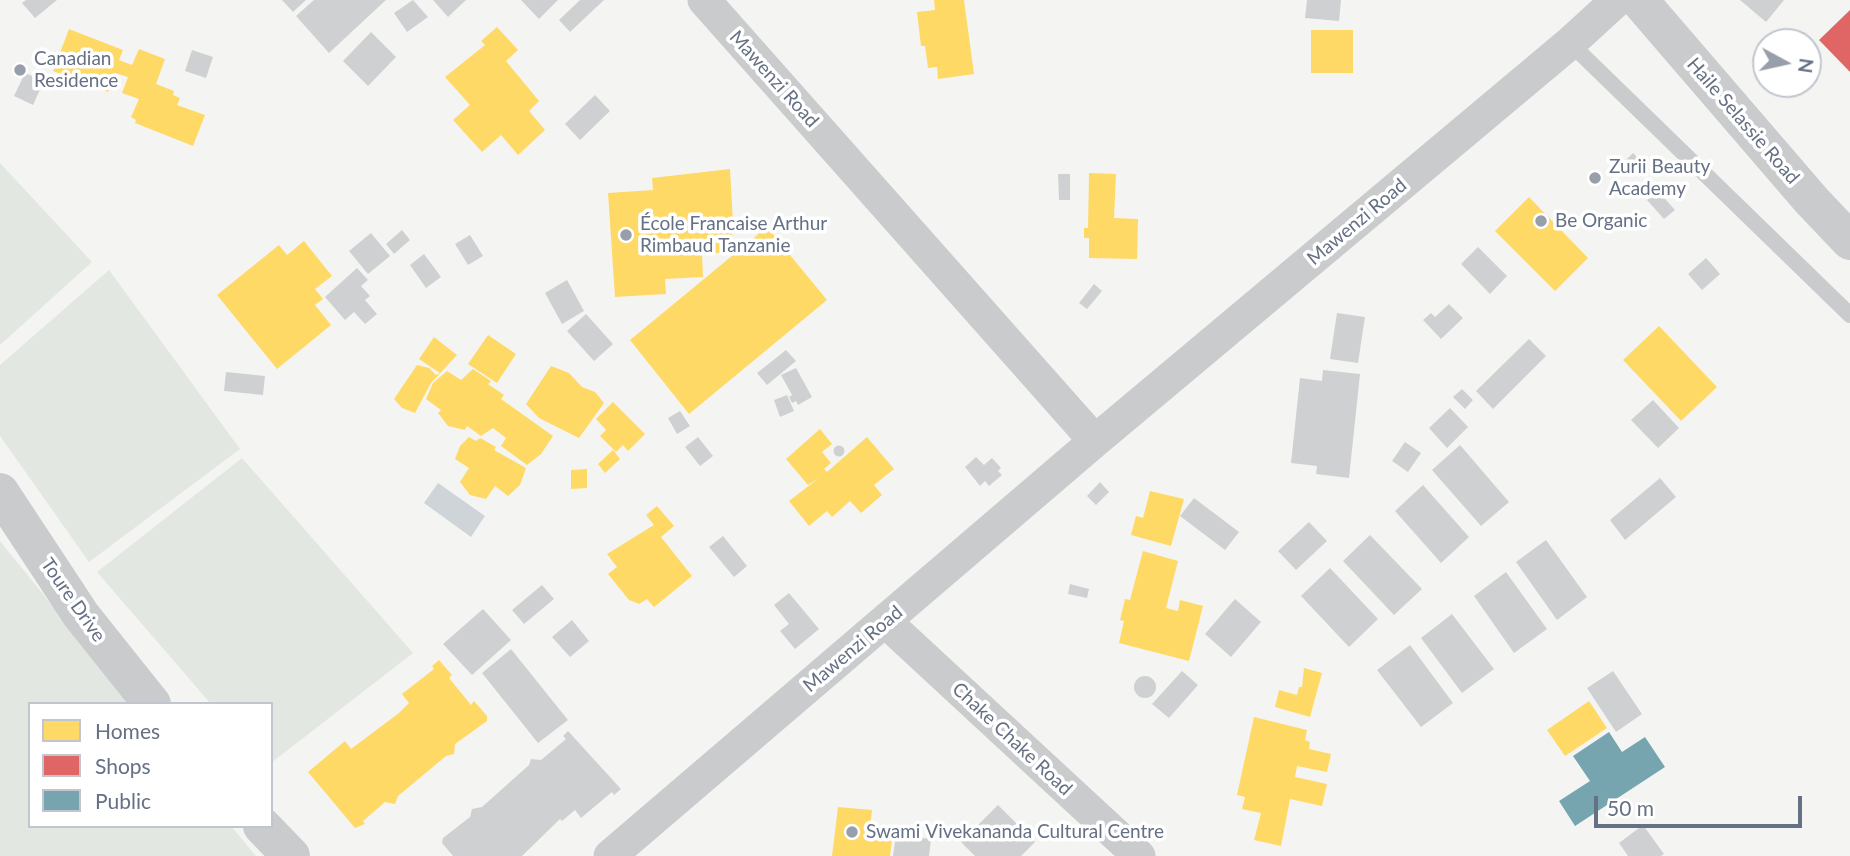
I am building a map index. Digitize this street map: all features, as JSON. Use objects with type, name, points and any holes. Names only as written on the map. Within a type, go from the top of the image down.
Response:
[{"type":"street","name":"Mawenzi Road","points":[[704,0],[1095,441]]},
{"type":"street","name":"Mawenzi Road","points":[[610,856],[1095,441],[1570,43],[1617,0]]},
{"type":"street","name":"Haile Selassie Road","points":[[1639,0],[1812,201],[1850,241]]},
{"type":"street","name":"Toure Drive","points":[[0,492],[80,615],[150,702]]},
{"type":"street","name":"Chake Chake Road","points":[[886,622],[1139,856]]},
{"type":"street","points":[[264,828],[291,856]]},
{"type":"lane","points":[[1570,43],[1850,315]]},
{"type":"shaded area","points":[[0,163],[92,262],[0,345]]},
{"type":"shaded area","points":[[109,270],[240,449],[89,562],[0,436],[0,365]]},
{"type":"shaded area","points":[[242,458],[413,653],[273,761],[273,702],[209,702],[97,572]]},
{"type":"shaded area","points":[[438,483],[485,516],[471,537],[424,503]]},
{"type":"shaded area","points":[[0,541],[130,702],[28,702],[28,828],[233,828],[256,856],[0,856]]},
{"type":"building: Homes","points":[[934,0],[964,0],[974,74],[938,79],[937,67],[928,68],[925,46],[921,46],[917,12],[935,10]]},
{"type":"building: Homes","points":[[497,27],[518,50],[506,61],[539,101],[529,111],[545,130],[518,155],[501,135],[482,152],[453,120],[470,105],[445,77],[485,45],[481,41]]},
{"type":"building: Homes","points":[[69,29],[123,50],[119,60],[132,65],[139,49],[165,59],[156,84],[174,91],[173,95],[180,98],[177,105],[205,115],[193,146],[135,123],[136,120],[131,117],[139,99],[122,93],[128,77],[115,73],[108,92],[53,71]]},
{"type":"building: Homes","points":[[1311,30],[1353,30],[1353,73],[1311,73]]},
{"type":"building: Homes","points":[[730,169],[733,223],[695,226],[696,233],[732,230],[733,252],[702,254],[703,277],[665,279],[666,294],[615,297],[608,193],[653,190],[652,178]]},
{"type":"building: Homes","points":[[1089,173],[1116,174],[1114,218],[1138,219],[1137,259],[1089,258],[1089,238],[1084,238],[1084,228],[1088,228]]},
{"type":"building: Homes","points":[[1529,197],[1588,258],[1555,291],[1495,231]]},
{"type":"building: Homes","points":[[767,227],[827,300],[689,414],[630,340]]},
{"type":"building: Homes","points":[[304,241],[332,276],[315,289],[323,299],[315,305],[331,325],[277,369],[217,295],[279,245],[287,255]]},
{"type":"building: Homes","points":[[1659,326],[1717,387],[1681,421],[1623,360]]},
{"type":"building: Homes","points":[[488,335],[516,354],[497,383],[468,364]]},
{"type":"building: Homes","points":[[434,337],[457,355],[431,383],[415,413],[402,408],[394,399],[417,365],[429,368],[436,375],[440,373],[419,359]]},
{"type":"building: Homes","points":[[551,366],[569,373],[582,387],[595,392],[604,403],[579,438],[539,418],[526,404]]},
{"type":"building: Homes","points":[[473,369],[491,381],[488,384],[504,395],[501,399],[553,436],[541,454],[527,465],[501,446],[506,438],[493,428],[481,436],[467,426],[465,430],[448,426],[438,413],[441,410],[426,399],[433,383],[447,371],[461,380]]},
{"type":"building: Homes","points":[[613,402],[645,434],[628,451],[623,445],[616,452],[600,436],[606,430],[596,419]]},
{"type":"building: Homes","points":[[820,429],[832,444],[822,452],[831,463],[824,469],[827,472],[867,437],[894,469],[874,485],[882,495],[861,513],[850,501],[832,517],[827,511],[809,526],[789,501],[819,478],[808,485],[786,459]]},
{"type":"building: Homes","points":[[469,437],[476,441],[480,438],[496,447],[494,450],[526,468],[520,485],[508,496],[495,486],[486,499],[470,495],[460,482],[469,468],[455,459],[460,446]]},
{"type":"building: Homes","points":[[613,450],[620,459],[605,473],[598,464]]},
{"type":"building: Homes","points":[[587,469],[587,488],[571,489],[571,470]]},
{"type":"building: Homes","points":[[1150,491],[1184,499],[1171,546],[1131,535],[1136,516],[1143,518]]},
{"type":"building: Homes","points":[[657,506],[674,526],[661,537],[692,576],[654,607],[647,599],[639,604],[629,600],[608,574],[617,567],[607,554],[654,525],[646,515]]},
{"type":"building: Homes","points":[[1143,551],[1178,561],[1166,608],[1178,611],[1180,600],[1203,606],[1189,661],[1119,643],[1124,621],[1120,620],[1125,599],[1130,600]]},
{"type":"building: Homes","points":[[439,660],[452,675],[449,678],[471,705],[474,701],[487,716],[487,721],[455,744],[454,754],[446,756],[398,796],[395,804],[385,802],[363,821],[365,824],[355,828],[308,772],[345,741],[351,749],[399,713],[409,703],[402,694],[434,669],[432,666]]},
{"type":"building: Homes","points":[[1304,668],[1322,673],[1310,717],[1275,707],[1279,690],[1297,695],[1299,687],[1302,687]]},
{"type":"building: Homes","points":[[1589,701],[1607,728],[1565,756],[1547,730]]},
{"type":"building: Homes","points":[[1254,717],[1307,730],[1305,740],[1310,742],[1309,749],[1331,754],[1327,772],[1297,766],[1295,777],[1327,784],[1322,806],[1290,799],[1281,846],[1254,840],[1261,813],[1242,809],[1245,797],[1237,795]]},
{"type":"building: Homes","points":[[838,807],[872,810],[870,829],[893,832],[890,856],[832,856]]},
{"type":"building: Shops","points":[[1850,10],[1850,72],[1822,43],[1822,37]]},
{"type":"building: Public","points":[[1609,732],[1622,752],[1645,737],[1665,767],[1575,826],[1559,801],[1590,781],[1573,756]]},
{"type":"building: Other","points":[[26,0],[57,0],[35,18],[22,3]]},
{"type":"building: Other","points":[[282,0],[306,0],[293,12]]},
{"type":"building: Other","points":[[314,0],[386,0],[329,53],[296,16]]},
{"type":"building: Other","points":[[413,0],[428,17],[407,32],[394,13]]},
{"type":"building: Other","points":[[433,0],[466,0],[448,17]]},
{"type":"building: Other","points":[[521,0],[558,0],[539,19]]},
{"type":"building: Other","points":[[580,0],[604,0],[570,32],[559,20]]},
{"type":"building: Other","points":[[1307,0],[1341,0],[1339,21],[1305,18]]},
{"type":"building: Other","points":[[1740,0],[1784,0],[1766,22]]},
{"type":"building: Other","points":[[371,32],[396,57],[368,86],[343,61]]},
{"type":"building: Other","points":[[192,50],[213,57],[206,78],[185,71]]},
{"type":"building: Other","points":[[25,73],[44,81],[33,105],[14,96]]},
{"type":"building: Other","points":[[595,95],[610,111],[580,140],[565,124]]},
{"type":"building: Other","points":[[1633,153],[1649,169],[1641,177],[1625,161]]},
{"type":"building: Other","points":[[1058,174],[1070,174],[1070,200],[1059,200]]},
{"type":"building: Other","points":[[1658,191],[1675,210],[1664,219],[1647,200]]},
{"type":"building: Other","points":[[402,230],[410,240],[394,254],[386,244]]},
{"type":"building: Other","points":[[371,233],[390,256],[368,274],[349,251]]},
{"type":"building: Other","points":[[470,235],[483,256],[468,265],[455,244]]},
{"type":"building: Other","points":[[1478,247],[1507,276],[1490,294],[1461,264]]},
{"type":"building: Other","points":[[424,254],[441,277],[426,288],[410,265]]},
{"type":"building: Other","points":[[1706,258],[1720,274],[1702,290],[1688,274]]},
{"type":"building: Other","points":[[357,268],[368,280],[361,286],[370,296],[365,300],[377,314],[365,324],[354,312],[345,320],[325,297]]},
{"type":"building: Other","points":[[567,280],[584,311],[562,324],[545,293]]},
{"type":"building: Other","points":[[1094,284],[1102,291],[1087,309],[1079,303]]},
{"type":"building: Other","points":[[1449,304],[1463,318],[1441,339],[1423,320],[1431,313],[1435,317]]},
{"type":"building: Other","points":[[1337,313],[1365,317],[1358,363],[1330,359]]},
{"type":"building: Other","points":[[586,314],[613,344],[594,361],[567,331]]},
{"type":"building: Other","points":[[1529,339],[1546,356],[1493,409],[1476,391]]},
{"type":"building: Other","points":[[786,350],[796,361],[767,385],[757,373]]},
{"type":"building: Other","points":[[796,368],[812,397],[798,405],[796,401],[792,403],[789,397],[792,395],[781,375]]},
{"type":"building: Other","points":[[1323,370],[1360,374],[1349,478],[1316,474],[1317,466],[1291,463],[1300,378],[1322,381]]},
{"type":"building: Other","points":[[226,372],[265,376],[263,395],[224,391]]},
{"type":"building: Other","points":[[1462,389],[1473,400],[1465,409],[1453,397]]},
{"type":"building: Other","points":[[787,395],[794,411],[780,417],[774,400]]},
{"type":"building: Other","points":[[1653,400],[1679,428],[1658,448],[1631,420]]},
{"type":"building: Other","points":[[1450,408],[1468,427],[1447,448],[1429,428]]},
{"type":"building: Other","points":[[680,411],[690,426],[677,434],[668,418]]},
{"type":"building: Other","points":[[698,437],[713,456],[700,466],[685,447]]},
{"type":"building: Other","points":[[1405,442],[1421,453],[1408,472],[1392,461]]},
{"type":"building: Other","points":[[839,445],[845,451],[839,457],[833,451]]},
{"type":"building: Other","points":[[1460,445],[1509,502],[1481,526],[1432,470]]},
{"type":"building: Other","points":[[976,457],[984,465],[992,458],[1001,468],[998,471],[1002,475],[989,486],[985,481],[980,486],[965,467]]},
{"type":"building: Other","points":[[1660,478],[1676,497],[1625,540],[1610,520]]},
{"type":"building: Other","points":[[1100,482],[1109,492],[1096,505],[1087,496]]},
{"type":"building: Other","points":[[1423,485],[1469,537],[1441,563],[1395,511]]},
{"type":"building: Other","points":[[1194,498],[1239,532],[1225,550],[1180,516]]},
{"type":"building: Other","points":[[1309,522],[1327,541],[1296,570],[1278,551]]},
{"type":"building: Other","points":[[1370,535],[1422,589],[1394,615],[1343,561]]},
{"type":"building: Other","points":[[723,536],[747,566],[734,577],[709,547]]},
{"type":"building: Other","points":[[1546,540],[1587,597],[1557,620],[1516,562]]},
{"type":"building: Other","points":[[1330,568],[1378,619],[1349,647],[1301,596]]},
{"type":"building: Other","points":[[1506,572],[1547,629],[1514,653],[1474,596]]},
{"type":"building: Other","points":[[1070,584],[1089,589],[1087,598],[1068,594]]},
{"type":"building: Other","points":[[542,585],[554,599],[524,624],[512,610]]},
{"type":"building: Other","points":[[789,593],[819,629],[795,649],[780,631],[789,624],[774,605]]},
{"type":"building: Other","points":[[1235,599],[1261,622],[1231,657],[1205,634]]},
{"type":"building: Other","points":[[483,609],[511,640],[472,675],[443,644]]},
{"type":"building: Other","points":[[1452,614],[1494,669],[1462,693],[1421,638]]},
{"type":"building: Other","points":[[572,620],[589,641],[570,657],[552,637]]},
{"type":"building: Other","points":[[1410,645],[1453,703],[1421,727],[1377,670]]},
{"type":"building: Other","points":[[511,649],[568,720],[538,743],[482,673]]},
{"type":"building: Other","points":[[1182,671],[1198,685],[1169,718],[1152,704]]},
{"type":"building: Other","points":[[1613,671],[1642,714],[1616,732],[1587,688]]},
{"type":"building: Other","points":[[1145,676],[1153,679],[1156,687],[1153,695],[1145,698],[1137,695],[1134,687],[1137,679]]},
{"type":"building: Other","points":[[568,731],[621,789],[614,795],[612,792],[581,818],[575,810],[562,821],[560,819],[522,856],[453,856],[442,843],[443,838],[470,817],[472,809],[482,807],[529,765],[531,759],[541,760],[566,739],[563,736]]},
{"type":"building: Other","points":[[998,805],[1035,842],[1021,856],[975,856],[961,842]]},
{"type":"building: Other","points":[[1643,825],[1664,854],[1661,856],[1628,856],[1619,843]]},
{"type":"building: Other","points":[[896,834],[931,839],[929,856],[893,856]]},
{"type":"place","name":"Canadian Residence","points":[[20,70]]},
{"type":"place","name":"Zurii Beauty Academy","points":[[1595,178]]},
{"type":"place","name":"Be Organic","points":[[1541,221]]},
{"type":"place","name":"École Francaise Arthur Rimbaud Tanzanie","points":[[626,235]]},
{"type":"place","name":"Swami Vivekananda Cultural Centre","points":[[852,832]]}]
